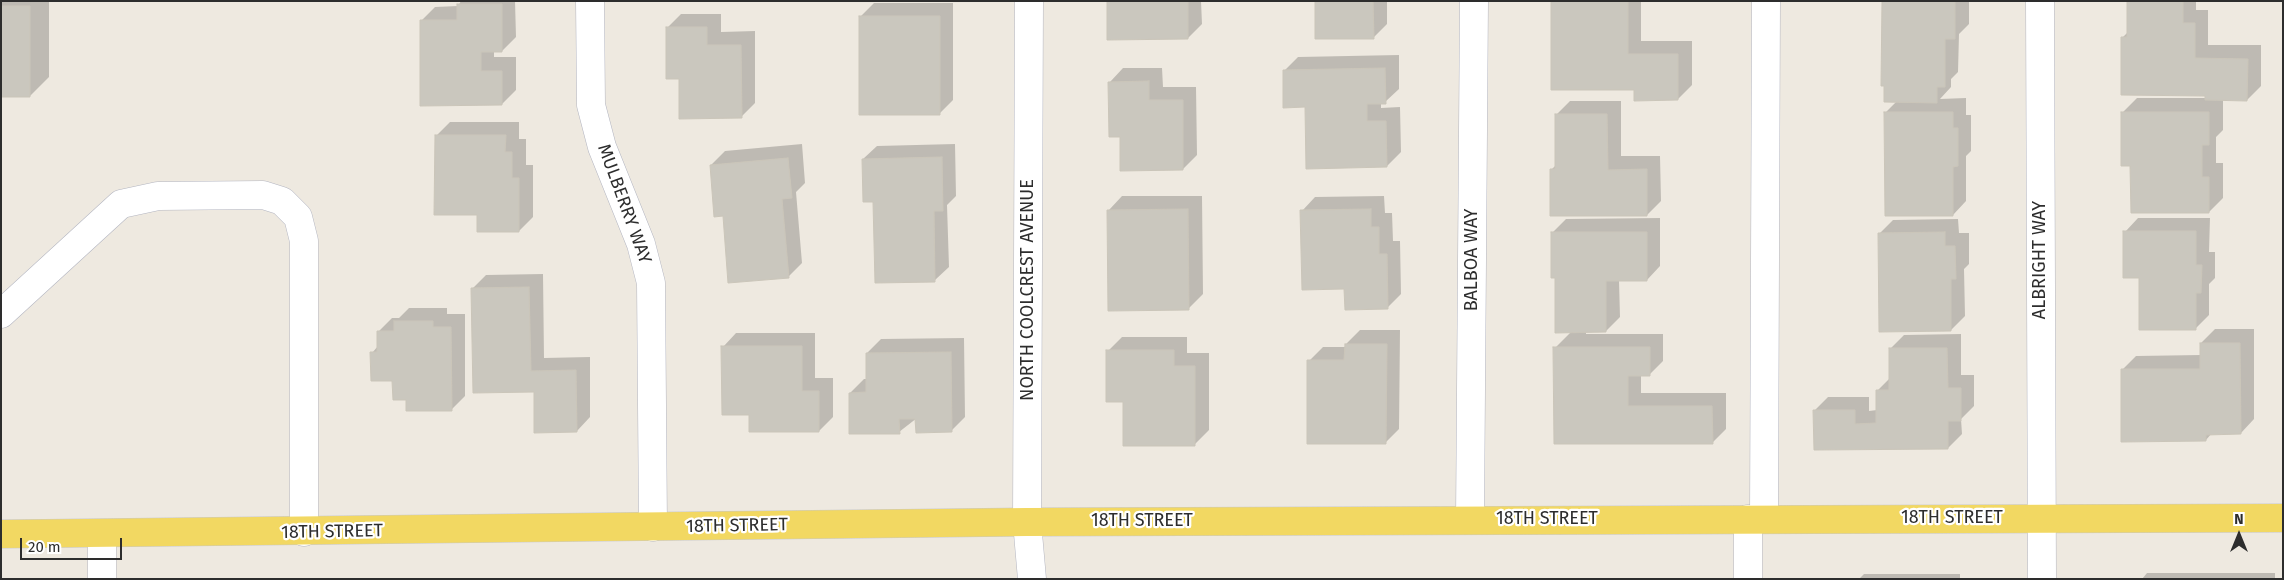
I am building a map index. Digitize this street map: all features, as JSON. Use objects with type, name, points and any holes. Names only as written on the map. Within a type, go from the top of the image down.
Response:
[{"type":"main road","name":"18TH STREET","points":[[1,534],[653,528],[1027,522],[1470,519],[2283,518]]},
{"type":"street","name":"MULBERRY WAY","points":[[590,1],[591,105],[602,147],[641,244],[651,283],[653,528]]},
{"type":"street","name":"NORTH COOLCREST AVENUE","points":[[1028,1],[1027,522],[1032,579]]},
{"type":"street","name":"BALBOA WAY","points":[[1470,519],[1474,1]]},
{"type":"street","points":[[1748,579],[1756,519],[1766,1]]},
{"type":"street","name":"ALBRIGHT WAY","points":[[2040,1],[2042,579]]},
{"type":"street","points":[[1,314],[121,204],[158,196],[263,195],[282,201],[298,217],[304,241],[304,532]]},
{"type":"street","points":[[102,534],[102,579]]},
{"type":"building","points":[[1107,1],[1188,1],[1188,39],[1107,40]]},
{"type":"building","points":[[1315,1],[1373,1],[1374,39],[1315,39]]},
{"type":"building","points":[[1551,1],[1628,1],[1628,54],[1678,54],[1678,100],[1634,101],[1634,90],[1551,90]]},
{"type":"building","points":[[1882,1],[1955,1],[1955,39],[1945,39],[1945,87],[1937,87],[1937,103],[1884,102],[1884,86],[1881,86]]},
{"type":"building","points":[[2127,1],[2183,1],[2183,23],[2195,23],[2195,58],[2248,59],[2247,101],[2205,100],[2205,96],[2121,95],[2121,37],[2127,37]]},
{"type":"building","points":[[457,4],[502,4],[502,52],[481,52],[481,71],[502,71],[502,105],[420,106],[420,20],[457,20]]},
{"type":"building","points":[[1,6],[30,6],[30,97],[1,97]]},
{"type":"building","points":[[859,16],[940,16],[940,115],[859,115]]},
{"type":"building","points":[[666,27],[707,27],[707,45],[741,45],[742,118],[679,119],[679,79],[666,79]]},
{"type":"building","points":[[1385,68],[1386,104],[1367,104],[1367,121],[1386,121],[1387,167],[1306,169],[1305,107],[1283,108],[1283,70]]},
{"type":"building","points":[[1149,81],[1149,100],[1183,100],[1183,170],[1120,171],[1120,137],[1109,137],[1108,82]]},
{"type":"building","points":[[1884,112],[1953,112],[1953,128],[1958,128],[1958,166],[1953,167],[1953,216],[1885,216]]},
{"type":"building","points":[[2121,112],[2209,112],[2209,145],[2202,145],[2202,177],[2209,177],[2209,213],[2131,213],[2130,166],[2121,166]]},
{"type":"building","points":[[1555,114],[1607,114],[1608,170],[1647,169],[1647,216],[1550,216],[1550,169],[1555,169]]},
{"type":"building","points":[[435,135],[506,135],[505,152],[512,152],[512,178],[519,178],[519,232],[477,232],[477,215],[434,215]]},
{"type":"building","points":[[942,157],[943,211],[934,211],[935,282],[875,283],[873,202],[863,202],[862,159]]},
{"type":"building","points":[[788,158],[792,198],[782,199],[789,278],[728,283],[723,216],[714,217],[710,165]]},
{"type":"building","points":[[1188,209],[1189,310],[1108,311],[1107,210]]},
{"type":"building","points":[[1371,209],[1371,227],[1379,227],[1379,254],[1387,254],[1388,309],[1345,310],[1344,289],[1302,290],[1300,210]]},
{"type":"building","points":[[2123,231],[2196,231],[2196,265],[2202,265],[2201,293],[2196,293],[2196,330],[2139,330],[2139,278],[2123,278]]},
{"type":"building","points":[[1551,232],[1647,232],[1647,281],[1606,281],[1606,332],[1555,333],[1555,278],[1551,278]]},
{"type":"building","points":[[1945,232],[1945,246],[1955,246],[1956,279],[1951,279],[1951,331],[1879,332],[1878,233]]},
{"type":"building","points":[[529,287],[531,371],[576,370],[577,432],[534,433],[534,392],[473,393],[471,288]]},
{"type":"building","points":[[394,321],[433,321],[433,327],[451,327],[452,411],[406,411],[406,400],[393,400],[392,381],[371,381],[370,352],[377,352],[377,331],[394,331]]},
{"type":"building","points":[[2200,343],[2240,343],[2241,434],[2206,435],[2206,441],[2121,442],[2121,369],[2200,369]]},
{"type":"building","points":[[1345,344],[1387,344],[1386,444],[1307,444],[1307,360],[1344,360]]},
{"type":"building","points":[[721,346],[802,346],[802,391],[819,391],[819,432],[749,432],[749,415],[722,415]]},
{"type":"building","points":[[1553,347],[1650,347],[1650,376],[1628,376],[1628,406],[1712,406],[1713,444],[1554,444]]},
{"type":"building","points":[[1889,348],[1947,348],[1948,388],[1961,388],[1961,421],[1948,421],[1948,449],[1814,450],[1813,410],[1855,410],[1855,424],[1876,423],[1876,390],[1889,390]]},
{"type":"building","points":[[1106,350],[1174,350],[1174,366],[1195,366],[1195,446],[1123,446],[1123,402],[1106,402]]},
{"type":"building","points":[[951,352],[952,432],[916,433],[915,419],[899,419],[900,434],[849,434],[849,393],[866,392],[866,353]]}]
